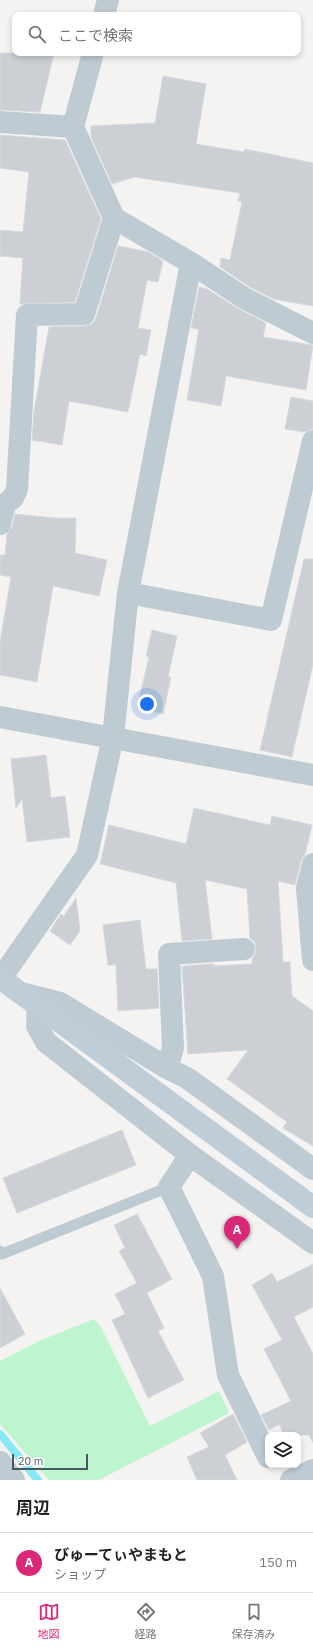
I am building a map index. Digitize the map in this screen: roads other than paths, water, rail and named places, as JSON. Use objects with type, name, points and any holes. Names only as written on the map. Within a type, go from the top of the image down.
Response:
[{"type":"street","points":[[105,12],[108,0]]},
{"type":"street","points":[[92,56],[73,127],[114,218],[191,263],[244,298],[313,333]]},
{"type":"street","points":[[0,122],[73,127]]},
{"type":"street","points":[[0,524],[5,504],[13,498],[17,489],[27,315],[84,314],[114,218]]},
{"type":"street","points":[[191,263],[128,593],[113,738],[87,855],[0,978],[313,1207]]},
{"type":"street","points":[[128,593],[271,620],[313,441]]},
{"type":"street","points":[[0,717],[313,775]]},
{"type":"street","points":[[313,864],[307,888],[313,960]]},
{"type":"street","points":[[167,1068],[173,1048],[169,954],[244,950]]},
{"type":"street","points":[[30,1000],[60,1003],[167,1068],[187,1078],[313,1169]]},
{"type":"street","points":[[30,1000],[37,1026],[46,1042],[190,1155],[313,1243]]},
{"type":"street","points":[[190,1155],[169,1187],[213,1276],[228,1375],[265,1451]]},
{"type":"street","points":[[0,1462],[14,1480]]},
{"type":"street","points":[[273,1468],[279,1480]]},
{"type":"street","points":[[291,1480],[313,1470]]},
{"type":"lane","points":[[0,1251],[2,1254],[169,1187]]},
{"type":"waterway","points":[[0,1434],[38,1480]]},
{"type":"place","name":"びゅーてぃやまもと","points":[[237,1249]]}]
